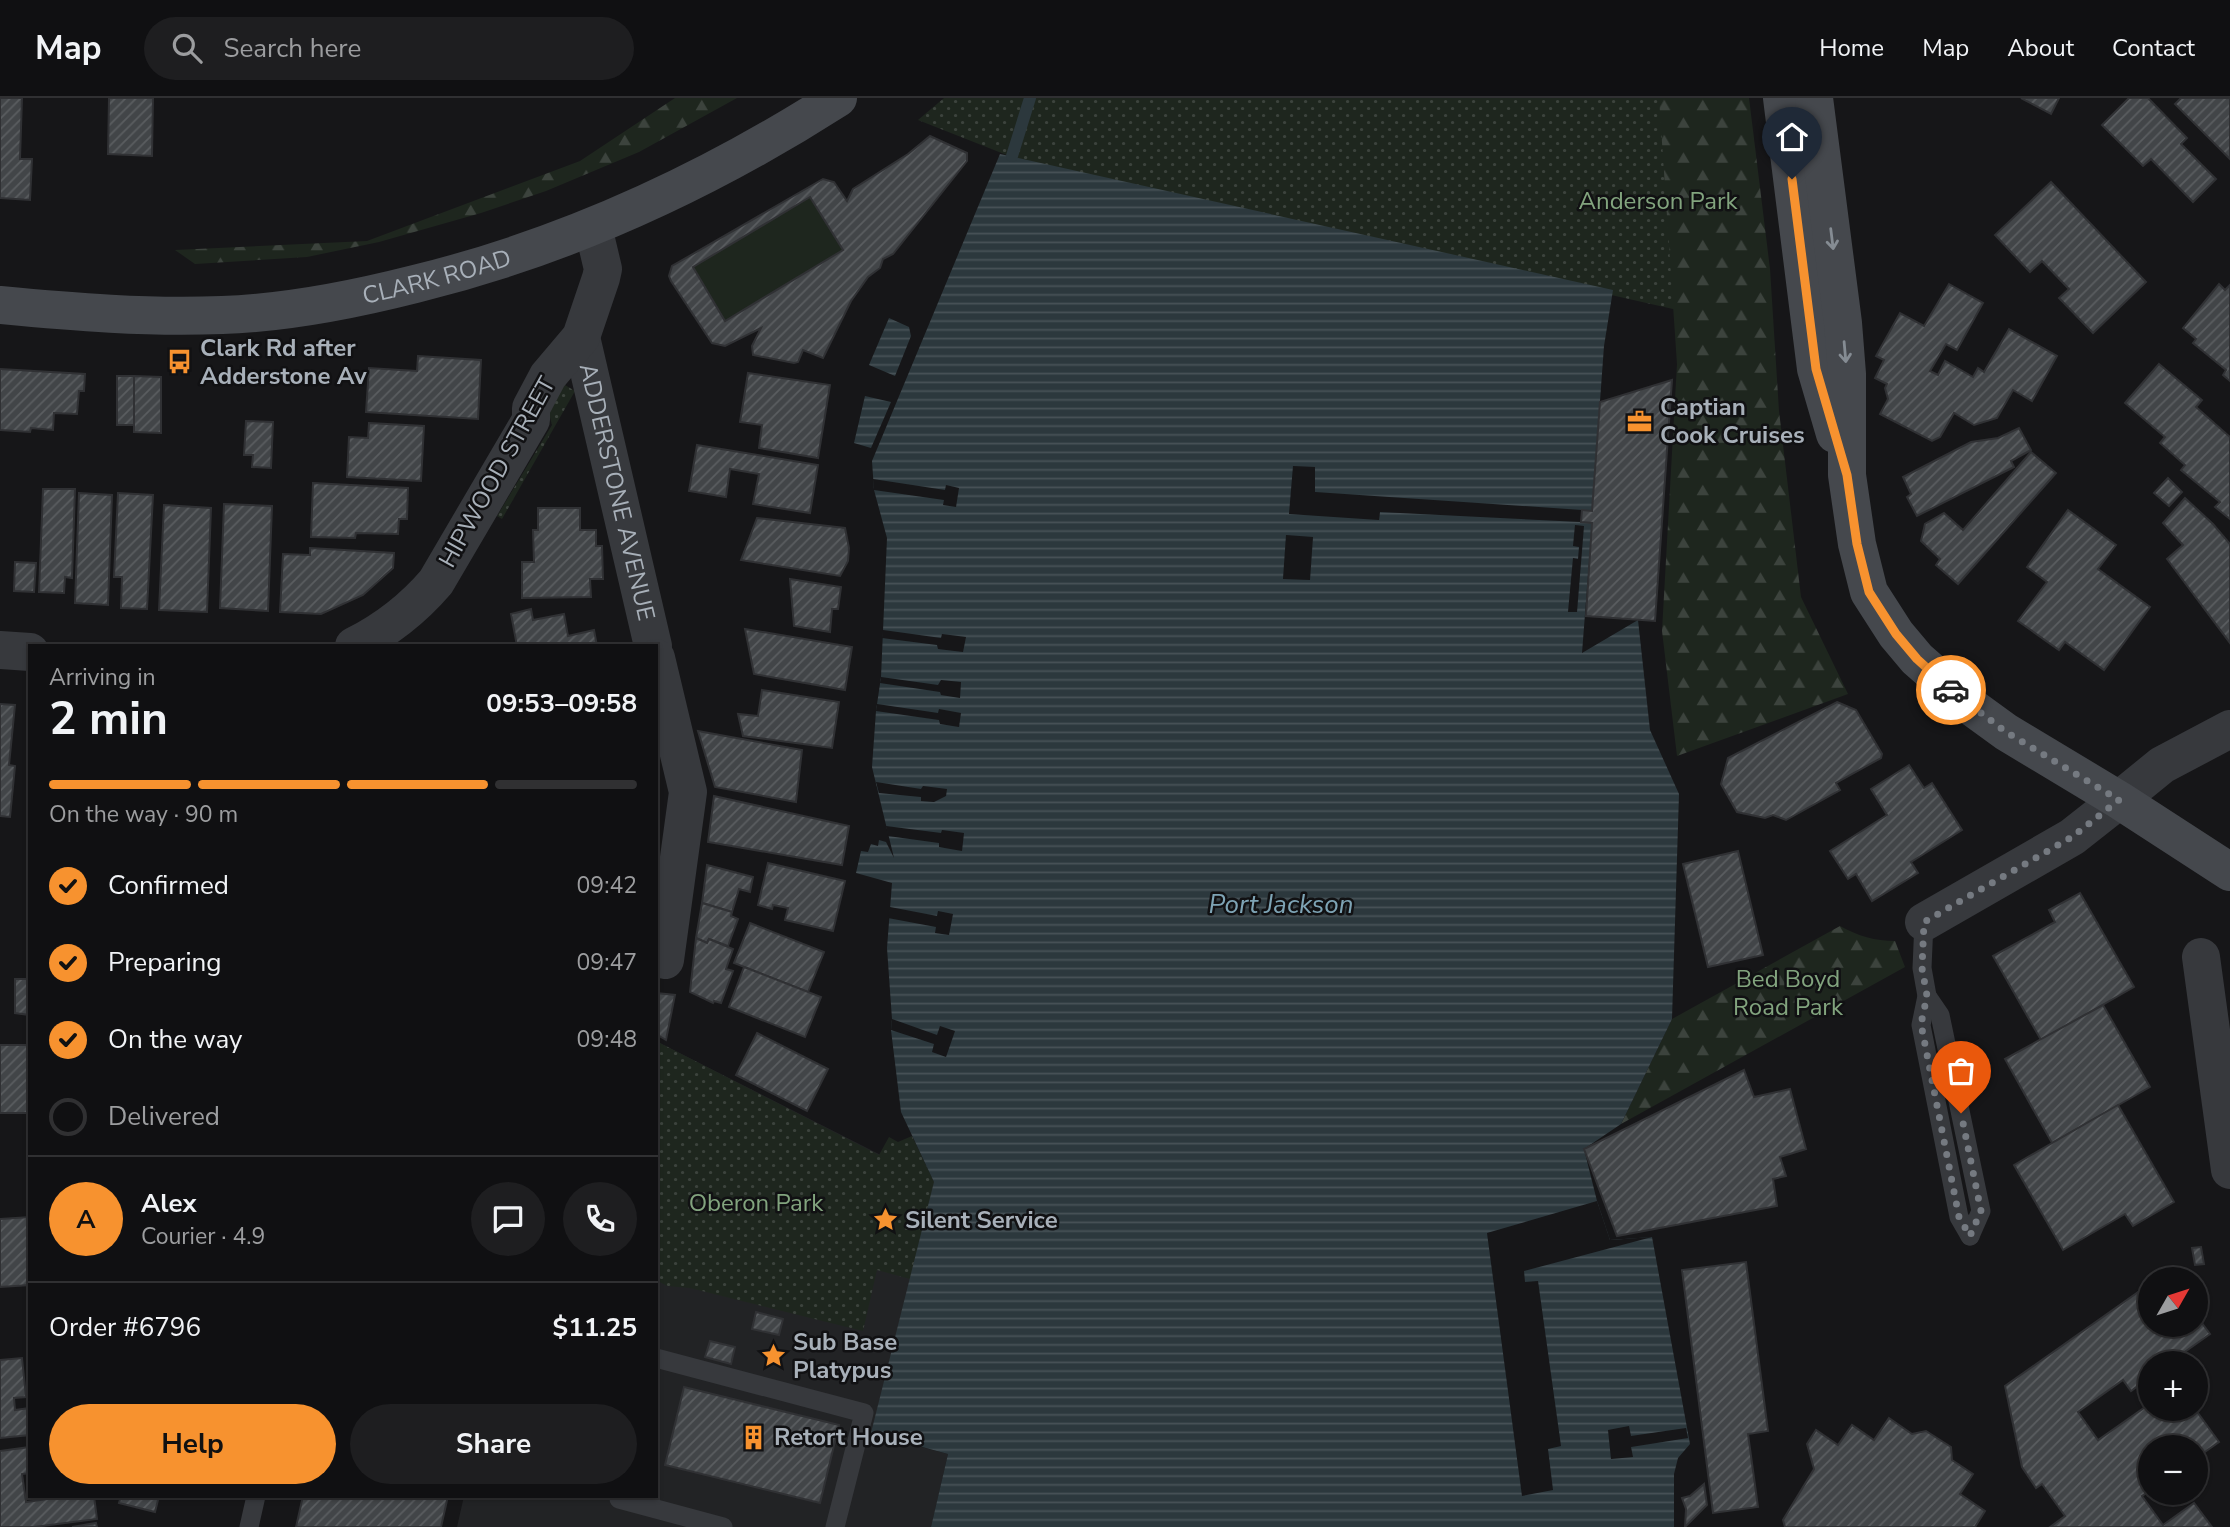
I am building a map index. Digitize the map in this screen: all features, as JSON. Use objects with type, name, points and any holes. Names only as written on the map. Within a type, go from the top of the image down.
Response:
[{"type":"main road","name":"CLARK ROAD","points":[[0,305],[67,312],[223,315],[280,310],[372,295],[478,269],[593,228],[708,175],[838,98]]},
{"type":"main road","points":[[1782,98],[1816,369],[1847,475],[1857,544],[1869,592],[1896,634],[1917,659],[1973,708],[2058,765],[2119,800],[2230,872]]},
{"type":"main road","points":[[1814,98],[1843,323],[1847,374],[1847,475]]},
{"type":"street","name":"HIPWOOD STREET","points":[[357,644],[399,619],[418,603],[436,582],[531,420],[531,408],[548,376],[581,337],[603,269],[593,228]]},
{"type":"street","name":"ADDERSTONE AVENUE","points":[[581,337],[653,644]]},
{"type":"street","points":[[0,650],[28,652]]},
{"type":"street","points":[[658,667],[688,792],[664,960]]},
{"type":"street","points":[[1924,922],[2072,837],[2162,765],[2230,729]]},
{"type":"street","points":[[2201,957],[2230,1170]]},
{"type":"lane","points":[[1924,922],[1922,968],[1927,996],[1921,1024],[1959,1217],[1970,1236],[1981,1211],[1940,1015],[1927,996]]},
{"type":"lane","points":[[658,1359],[864,1413],[835,1527]]},
{"type":"lane","points":[[249,1527],[256,1498]]},
{"type":"lane","points":[[619,1498],[710,1525]]},
{"type":"shaded area","name":"Sub Base Platypus","points":[[658,1042],[934,1182],[910,1444],[948,1454],[931,1527],[457,1527],[464,1498],[658,1498]]},
{"type":"green space","points":[[675,98],[737,98],[639,152],[546,191],[379,242],[307,257],[195,264],[175,250],[367,241],[580,161]]},
{"type":"green space","name":"Anderson Park","points":[[944,98],[1749,98],[1751,306],[1673,309],[1024,162],[918,120]]},
{"type":"green space","points":[[1659,98],[1749,98],[1770,269],[1779,411],[1801,597],[1848,694],[1677,756],[1662,631],[1677,364]]},
{"type":"green space","points":[[810,197],[843,250],[725,321],[693,267]]},
{"type":"green space","points":[[565,385],[575,391],[502,519],[497,516],[552,425],[547,406]]},
{"type":"green space","name":"Bed Boyd Road Park","points":[[1840,926],[1867,937],[1895,941],[1905,967],[1621,1124],[1672,1019]]},
{"type":"green space","name":"Oberon Park","points":[[658,1042],[879,1155],[889,1137],[898,1142],[912,1136],[934,1182],[910,1279],[877,1270],[863,1331],[690,1288],[667,1286],[658,1281]]},
{"type":"water","name":"Port Jackson","points":[[1000,154],[1613,290],[1604,346],[1592,511],[1582,511],[1581,522],[1592,523],[1582,653],[1638,620],[1650,730],[1679,794],[1672,1019],[1621,1124],[1584,1149],[1610,1240],[1652,1237],[1690,1444],[1678,1458],[1674,1474],[1674,1527],[931,1527],[948,1454],[871,1433],[934,1182],[901,1112],[891,1030],[887,948],[892,883],[856,873],[861,851],[868,852],[871,844],[878,846],[879,840],[886,842],[894,858],[872,767],[881,677],[887,538],[874,490],[872,461]]},
{"type":"water","points":[[889,318],[909,327],[911,336],[895,376],[869,365]]},
{"type":"water","points":[[865,396],[891,402],[871,448],[854,443]]},
{"type":"pier","points":[[1293,466],[1315,467],[1315,492],[1582,510],[1581,522],[1380,512],[1379,520],[1289,514]]},
{"type":"pier","points":[[873,479],[945,490],[946,485],[959,488],[956,507],[943,505],[944,500],[874,490]]},
{"type":"pier","points":[[1575,525],[1584,526],[1577,612],[1568,612],[1573,558],[1578,559],[1579,547],[1573,546]]},
{"type":"pier","points":[[1286,535],[1313,537],[1310,580],[1283,579]]},
{"type":"pier","points":[[883,630],[941,638],[942,634],[966,637],[963,652],[938,649],[937,645],[882,638]]},
{"type":"pier","points":[[881,677],[938,685],[941,680],[961,682],[960,698],[941,695],[940,692],[880,683]]},
{"type":"pier","points":[[877,704],[938,713],[939,709],[961,713],[959,727],[940,724],[939,720],[876,711]]},
{"type":"pier","points":[[876,782],[921,789],[923,786],[947,789],[946,796],[934,802],[921,801],[921,797],[879,793]]},
{"type":"pier","points":[[886,826],[964,833],[962,851],[939,847],[939,843],[888,836]]},
{"type":"pier","points":[[890,907],[937,916],[938,911],[953,914],[949,935],[935,933],[936,927],[888,918]]},
{"type":"pier","points":[[892,1019],[937,1035],[940,1026],[955,1031],[946,1057],[932,1052],[934,1044],[891,1030]]},
{"type":"pier","points":[[1597,1201],[1610,1240],[1652,1237],[1524,1271],[1525,1282],[1538,1281],[1561,1446],[1548,1449],[1553,1490],[1522,1496],[1487,1233]]},
{"type":"pier","points":[[1629,1426],[1631,1436],[1686,1428],[1688,1438],[1631,1447],[1633,1457],[1611,1459],[1608,1430]]},
{"type":"building","points":[[0,98],[22,98],[20,159],[32,159],[30,200],[0,198]]},
{"type":"building","points":[[109,98],[153,98],[152,156],[108,154]]},
{"type":"building","points":[[2021,98],[2059,98],[2051,114]]},
{"type":"building","points":[[2129,98],[2148,98],[2187,138],[2181,144],[2216,179],[2193,202],[2151,159],[2143,166],[2102,125]]},
{"type":"building","points":[[2181,98],[2230,98],[2230,159],[2175,104]]},
{"type":"building","points":[[930,136],[967,153],[967,161],[893,254],[883,259],[880,268],[868,277],[851,301],[823,358],[803,350],[798,362],[794,363],[753,355],[752,346],[761,328],[725,346],[712,343],[671,281],[669,276],[672,266],[823,179],[834,182],[847,201],[853,189],[908,154]],"holes":[[[810,197],[843,250],[725,321],[693,267]]]},
{"type":"building","points":[[2051,182],[2146,282],[2093,333],[2059,298],[2069,289],[2042,261],[2030,272],[1995,235]]},
{"type":"building","points":[[1949,284],[1983,303],[1957,350],[1946,344],[1930,371],[1938,375],[1945,361],[1973,377],[1978,368],[1984,372],[2009,329],[2057,356],[2032,401],[2013,390],[1997,418],[1974,425],[1954,413],[1940,437],[1932,441],[1880,414],[1888,399],[1885,388],[1887,384],[1875,378],[1884,360],[1876,356],[1900,313],[1924,326]]},
{"type":"building","points":[[2219,284],[2225,290],[2230,285],[2230,381],[2223,375],[2226,370],[2193,343],[2196,339],[2183,328]]},
{"type":"building","points":[[418,356],[481,360],[478,419],[366,412],[369,368],[417,371]]},
{"type":"building","points":[[2159,364],[2202,400],[2196,407],[2230,437],[2230,519],[2215,507],[2220,502],[2181,470],[2185,465],[2160,443],[2165,437],[2125,403]]},
{"type":"building","points":[[0,369],[85,374],[84,391],[79,391],[77,414],[54,413],[53,430],[0,430]]},
{"type":"building","points":[[748,373],[830,385],[818,458],[759,448],[762,425],[740,422]]},
{"type":"building","points":[[117,376],[134,376],[134,425],[117,425]]},
{"type":"building","points":[[134,376],[161,377],[161,433],[134,432]]},
{"type":"building","points":[[1672,380],[1655,621],[1586,616],[1592,523],[1581,522],[1582,510],[1592,511],[1600,402]]},
{"type":"building","points":[[246,421],[273,422],[271,468],[252,467],[253,455],[244,455]]},
{"type":"building","points":[[369,423],[424,426],[421,481],[347,477],[349,437],[368,438]]},
{"type":"building","points":[[2019,428],[2031,450],[2011,461],[2014,467],[1917,516],[1907,497],[1911,494],[1903,477],[1971,442],[1998,438]]},
{"type":"building","points":[[697,445],[818,465],[810,513],[753,504],[759,474],[730,469],[726,497],[689,491]]},
{"type":"building","points":[[2031,452],[2056,473],[1958,584],[1936,565],[1940,559],[1921,541],[1925,524],[1944,513],[1963,530]]},
{"type":"building","points":[[2168,478],[2182,492],[2169,506],[2154,493]]},
{"type":"building","points":[[313,483],[408,488],[407,519],[399,519],[398,534],[356,533],[355,538],[311,537]]},
{"type":"building","points":[[43,489],[75,489],[72,578],[65,577],[64,593],[39,592]]},
{"type":"building","points":[[79,493],[112,495],[108,605],[75,603]]},
{"type":"building","points":[[118,493],[153,495],[147,609],[121,608],[122,577],[114,577]]},
{"type":"building","points":[[2185,498],[2230,544],[2230,643],[2167,559],[2183,545],[2163,523]]},
{"type":"building","points":[[224,504],[272,506],[268,611],[220,608]]},
{"type":"building","points":[[164,505],[211,508],[207,612],[159,610]]},
{"type":"building","points":[[538,508],[580,508],[580,530],[596,530],[596,546],[602,546],[603,579],[590,579],[591,597],[522,598],[522,562],[534,562],[533,530],[538,530]]},
{"type":"building","points":[[2068,510],[2116,545],[2098,569],[2150,607],[2104,670],[2065,642],[2059,650],[2018,621],[2047,582],[2027,567]]},
{"type":"building","points":[[757,518],[845,528],[849,548],[848,561],[840,576],[741,560]]},
{"type":"building","points":[[310,548],[394,553],[393,568],[363,595],[321,614],[280,612],[283,554],[310,555]]},
{"type":"building","points":[[15,562],[36,563],[34,592],[14,591]]},
{"type":"building","points":[[790,579],[841,587],[838,609],[832,609],[830,632],[794,626]]},
{"type":"building","points":[[531,609],[533,620],[564,614],[568,636],[594,630],[597,644],[517,644],[511,614]]},
{"type":"building","points":[[745,629],[852,647],[845,690],[754,674]]},
{"type":"building","points":[[762,690],[839,702],[832,748],[743,736],[738,714],[758,716]]},
{"type":"building","points":[[1837,702],[1856,710],[1882,754],[1881,758],[1836,783],[1840,790],[1786,820],[1773,815],[1765,818],[1737,812],[1721,784],[1728,758]]},
{"type":"building","points":[[0,704],[15,705],[9,765],[15,766],[10,817],[0,816]]},
{"type":"building","points":[[698,731],[802,750],[796,802],[715,787]]},
{"type":"building","points":[[1909,765],[1924,788],[1932,783],[1962,830],[1911,862],[1918,873],[1872,901],[1856,874],[1848,879],[1830,851],[1887,815],[1871,789]]},
{"type":"building","points":[[714,796],[849,826],[842,865],[708,842]]},
{"type":"building","points":[[1738,851],[1763,955],[1708,967],[1683,864]]},
{"type":"building","points":[[768,863],[845,881],[833,931],[785,920],[788,908],[773,905],[772,909],[758,905]]},
{"type":"building","points":[[707,865],[753,877],[750,892],[739,889],[732,912],[702,903]]},
{"type":"building","points":[[2080,893],[2134,987],[2041,1040],[1993,956],[2055,922],[2049,910]]},
{"type":"building","points":[[702,903],[732,912],[731,916],[738,919],[728,946],[709,939],[707,943],[696,938]]},
{"type":"building","points":[[750,923],[824,952],[808,992],[734,963]]},
{"type":"building","points":[[696,938],[707,943],[709,939],[733,949],[726,969],[733,971],[721,1003],[713,1003],[690,992]]},
{"type":"building","points":[[744,967],[821,997],[805,1037],[729,1007]]},
{"type":"building","points":[[15,979],[28,979],[28,1015],[15,1013]]},
{"type":"building","points":[[658,993],[675,995],[666,1040],[658,1035]]},
{"type":"building","points":[[2103,1005],[2150,1087],[2052,1143],[2005,1059]]},
{"type":"building","points":[[757,1033],[828,1069],[807,1111],[736,1075]]},
{"type":"building","points":[[0,1045],[28,1045],[28,1113],[0,1113]]},
{"type":"building","points":[[1744,1070],[1754,1097],[1790,1089],[1806,1149],[1780,1157],[1786,1176],[1773,1179],[1777,1206],[1617,1236],[1584,1149]]},
{"type":"building","points":[[2118,1105],[2174,1202],[2133,1226],[2125,1214],[2063,1250],[2014,1165]]},
{"type":"building","points":[[28,1217],[28,1285],[0,1287],[0,1219]]},
{"type":"building","points":[[2201,1247],[2204,1264],[2195,1265],[2192,1248]]},
{"type":"building","points":[[1746,1262],[1768,1431],[1748,1434],[1758,1507],[1713,1513],[1682,1270]]},
{"type":"building","points":[[2138,1292],[2138,1337],[2206,1337],[2186,1351],[2138,1351],[2138,1386],[2131,1391],[2123,1380],[2078,1412],[2098,1440],[2138,1412],[2138,1421],[2204,1421],[2219,1442],[2208,1450],[2208,1435],[2138,1435],[2138,1505],[2149,1505],[2163,1525],[2191,1505],[2196,1505],[2212,1527],[2050,1527],[2065,1516],[2042,1484],[2036,1488],[2022,1467],[2005,1386]]},
{"type":"building","points":[[756,1312],[783,1319],[779,1335],[752,1329]]},
{"type":"building","points":[[710,1341],[735,1347],[731,1364],[705,1357]]},
{"type":"building","points":[[22,1358],[26,1397],[14,1398],[15,1410],[28,1408],[28,1435],[0,1438],[0,1360]]},
{"type":"building","name":"Retort House","points":[[684,1387],[839,1425],[820,1503],[665,1465]]},
{"type":"building","points":[[1889,1418],[1912,1434],[1926,1431],[1951,1447],[1952,1460],[1973,1474],[1960,1494],[1985,1511],[1975,1527],[1785,1527],[1783,1520],[1814,1469],[1807,1444],[1816,1430],[1838,1445],[1852,1425],[1874,1440]]},
{"type":"building","points":[[28,1447],[28,1473],[22,1474],[26,1502],[53,1498],[94,1498],[97,1519],[34,1527],[0,1527],[0,1451]]},
{"type":"building","points":[[1704,1484],[1707,1505],[1685,1527],[1686,1509],[1682,1498],[1690,1496]]},
{"type":"building","points":[[120,1498],[158,1498],[155,1512],[119,1503]]},
{"type":"building","points":[[303,1498],[448,1498],[441,1527],[296,1527]]},
{"type":"building","points":[[96,1523],[97,1527],[72,1527]]},
{"type":"waterway","points":[[1012,156],[1030,98]]},
{"type":"way so far","points":[[1951,690],[2006,732],[2119,800],[2072,837],[1924,922],[1922,968],[1927,996],[1921,1024],[1959,1217],[1970,1236],[1981,1211],[1961,1113]]},
{"type":"place","name":"Clark Rd after Adderstone Av","points":[[180,362]]},
{"type":"place","name":"Captian Cook Cruises","points":[[1640,421]]},
{"type":"place","name":"Silent Service","points":[[885,1220]]},
{"type":"place","name":"Sub Base Platypus","points":[[773,1356]]},
{"type":"place","name":"Retort House","points":[[754,1437]]},
{"type":"route","points":[[1792,179],[1816,369],[1847,475],[1857,544],[1869,592],[1896,634],[1917,659],[1951,690]]}]
